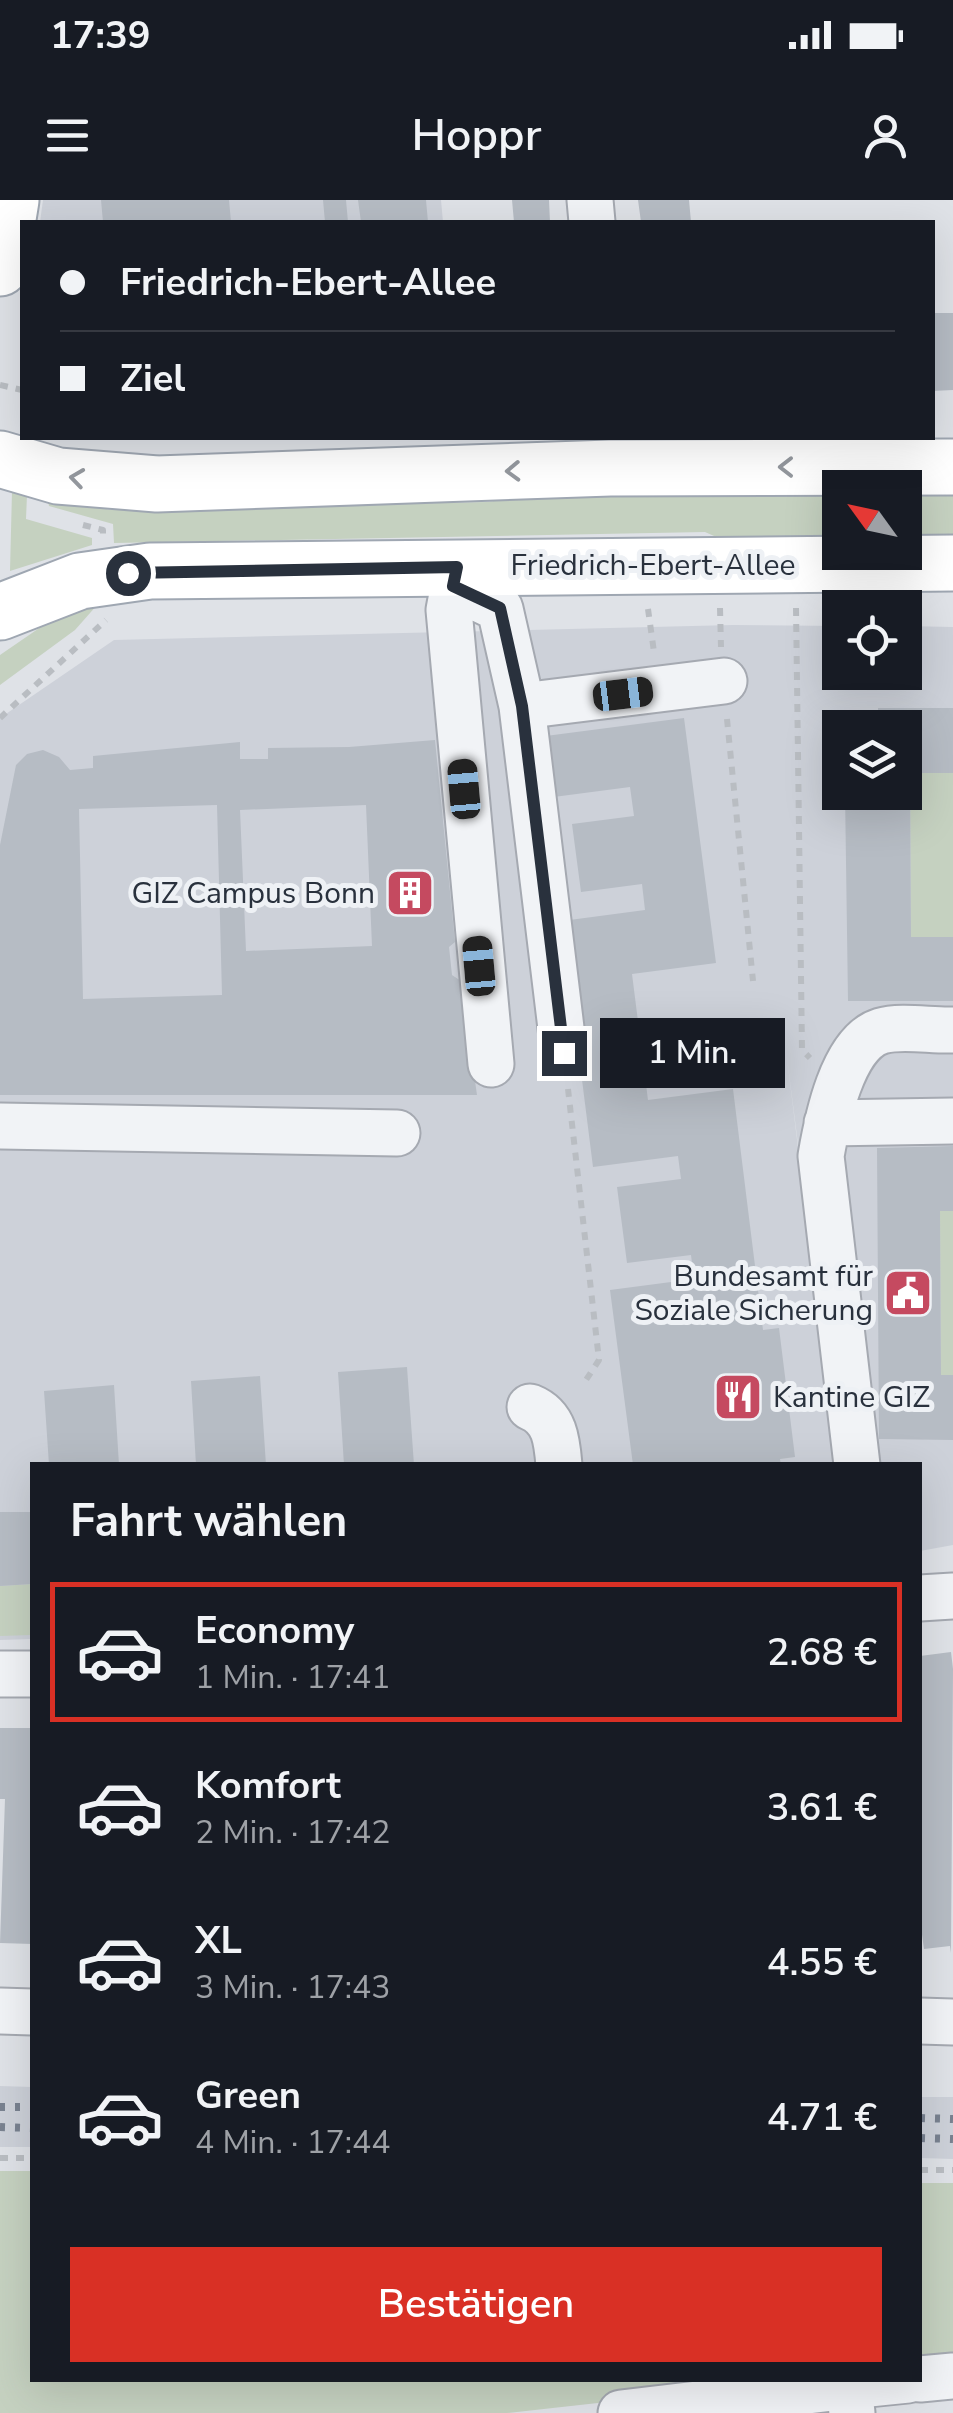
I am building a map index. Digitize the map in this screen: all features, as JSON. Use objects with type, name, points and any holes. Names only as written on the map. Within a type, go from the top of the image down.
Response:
[{"type":"main road","points":[[0,268],[10,200]]},
{"type":"main road","points":[[0,459],[58,476],[157,484],[610,453],[953,466]]},
{"type":"main road","name":"Friedrich-Ebert-Allee","points":[[0,612],[80,580],[120,574],[455,577],[947,569]]},
{"type":"street","points":[[492,1064],[454,683],[449,610],[455,577],[500,608],[522,706],[564,1053]]},
{"type":"street","points":[[522,706],[724,680]]},
{"type":"street","points":[[858,1462],[822,1156],[832,1105],[858,1048],[880,1031],[953,1030]]},
{"type":"street","points":[[832,1105],[953,1121]]},
{"type":"street","points":[[0,1126],[397,1133]]},
{"type":"street","points":[[530,1408],[542,1412],[556,1434],[559,1462]]},
{"type":"street","points":[[922,1598],[953,1596]]},
{"type":"street","points":[[0,1674],[30,1674]]},
{"type":"street","points":[[0,2011],[30,2012]]},
{"type":"street","points":[[922,2022],[953,2022]]},
{"type":"street","points":[[922,2379],[953,2376]]},
{"type":"street","points":[[621,2413],[850,2399],[902,2382]]},
{"type":"path","points":[[720,608],[754,981]]},
{"type":"path","points":[[796,608],[802,1050],[832,1105]]},
{"type":"path","points":[[0,718],[108,618]]},
{"type":"path","points":[[564,1053],[599,1360],[586,1380]]},
{"type":"path","points":[[0,2158],[30,2158]]},
{"type":"path","points":[[922,2170],[953,2170]]},
{"type":"shaded area","points":[[43,200],[441,200],[443,220],[40,220]]},
{"type":"shaded area","points":[[822,626],[822,690],[922,690],[922,626],[953,627],[953,1545],[922,1551],[922,1462],[839,1462],[786,1050],[837,1462],[30,1462],[30,1639],[0,1640],[0,718],[114,640]]},
{"type":"shaded area","points":[[0,2086],[30,2087],[30,2147],[0,2147]]},
{"type":"shaded area","points":[[922,2097],[953,2097],[953,2159],[922,2158]]},
{"type":"green space","points":[[953,482],[953,546],[922,546],[922,483]]},
{"type":"green space","points":[[822,485],[822,546],[737,546],[705,532],[114,543],[113,524],[49,506],[48,501],[113,510],[487,502],[566,490]]},
{"type":"green space","points":[[12,491],[27,495],[26,519],[92,538],[92,545],[10,571]]},
{"type":"green space","points":[[98,604],[75,630],[0,685],[0,655],[51,620]]},
{"type":"green space","points":[[922,773],[953,773],[953,937],[911,937],[910,810],[922,810]]},
{"type":"green space","points":[[940,1211],[953,1211],[953,1375],[941,1375]]},
{"type":"green space","points":[[30,1584],[30,1635],[0,1636],[0,1586]]},
{"type":"green space","points":[[0,2171],[30,2171],[30,2382],[786,2382],[507,2413],[0,2413]]},
{"type":"green space","points":[[922,2183],[953,2183],[953,2364],[922,2368]]},
{"type":"building","points":[[101,200],[229,200],[231,220],[103,220]]},
{"type":"building","points":[[323,200],[346,200],[348,220],[325,220]]},
{"type":"building","points":[[358,200],[426,200],[428,220],[361,220]]},
{"type":"building","points":[[512,200],[549,200],[550,220],[514,220]]},
{"type":"building","points":[[638,200],[689,200],[691,220],[641,220]]},
{"type":"building","points":[[935,313],[953,313],[953,390],[935,391]]},
{"type":"building","points":[[953,708],[953,773],[922,773],[922,710],[878,710]]},
{"type":"building","points":[[684,718],[716,963],[632,974],[648,1100],[733,1089],[763,1330],[779,1328],[795,1457],[780,1462],[633,1462],[610,1290],[694,1279],[691,1255],[627,1263],[617,1187],[681,1179],[678,1156],[593,1167],[562,921],[645,910],[642,884],[581,892],[572,824],[634,816],[630,787],[546,798],[538,737]]},
{"type":"building","name":"GIZ Campus Bonn","points":[[435,740],[455,942],[449,947],[452,975],[461,981],[477,1095],[0,1095],[0,845],[16,765],[27,754],[43,750],[59,757],[70,770],[93,768],[93,756],[240,742],[240,759],[268,759],[268,748]],"holes":[[[217,805],[222,995],[83,999],[79,809]],[[366,805],[372,946],[246,951],[240,810]]]},
{"type":"building","points":[[845,810],[910,810],[911,937],[953,937],[953,1001],[848,1001]]},
{"type":"building","name":"Bundesamt für Soziale Sicherung","points":[[953,1146],[953,1211],[940,1211],[941,1375],[953,1375],[953,1440],[879,1439],[877,1148]]},
{"type":"building","points":[[407,1367],[414,1462],[344,1462],[338,1372]]},
{"type":"building","points":[[260,1376],[266,1462],[196,1462],[191,1381]]},
{"type":"building","points":[[114,1385],[119,1462],[49,1462],[44,1391]]},
{"type":"building","points":[[0,1512],[30,1512],[30,1584],[0,1586]]},
{"type":"building","points":[[951,1652],[953,1669],[951,1953],[950,1946],[924,1949],[922,1934],[922,1656]]},
{"type":"building","points":[[0,1728],[30,1728],[30,1944],[0,1943],[5,1799],[0,1799]]},
{"type":"railway","points":[[0,2107],[30,2107]]},
{"type":"railway","points":[[922,2118],[953,2119]]},
{"type":"railway","points":[[0,2127],[30,2128]]},
{"type":"railway","points":[[922,2138],[953,2139]]},
{"type":"place","name":"GIZ Campus Bonn","points":[[410,893]]},
{"type":"place","name":"Bundesamt für Soziale Sicherung","points":[[908,1293]]},
{"type":"place","name":"Kantine GIZ","points":[[738,1397]]},
{"type":"route","points":[[128,573],[457,567],[453,586],[500,608],[522,706],[564,1053]]}]
